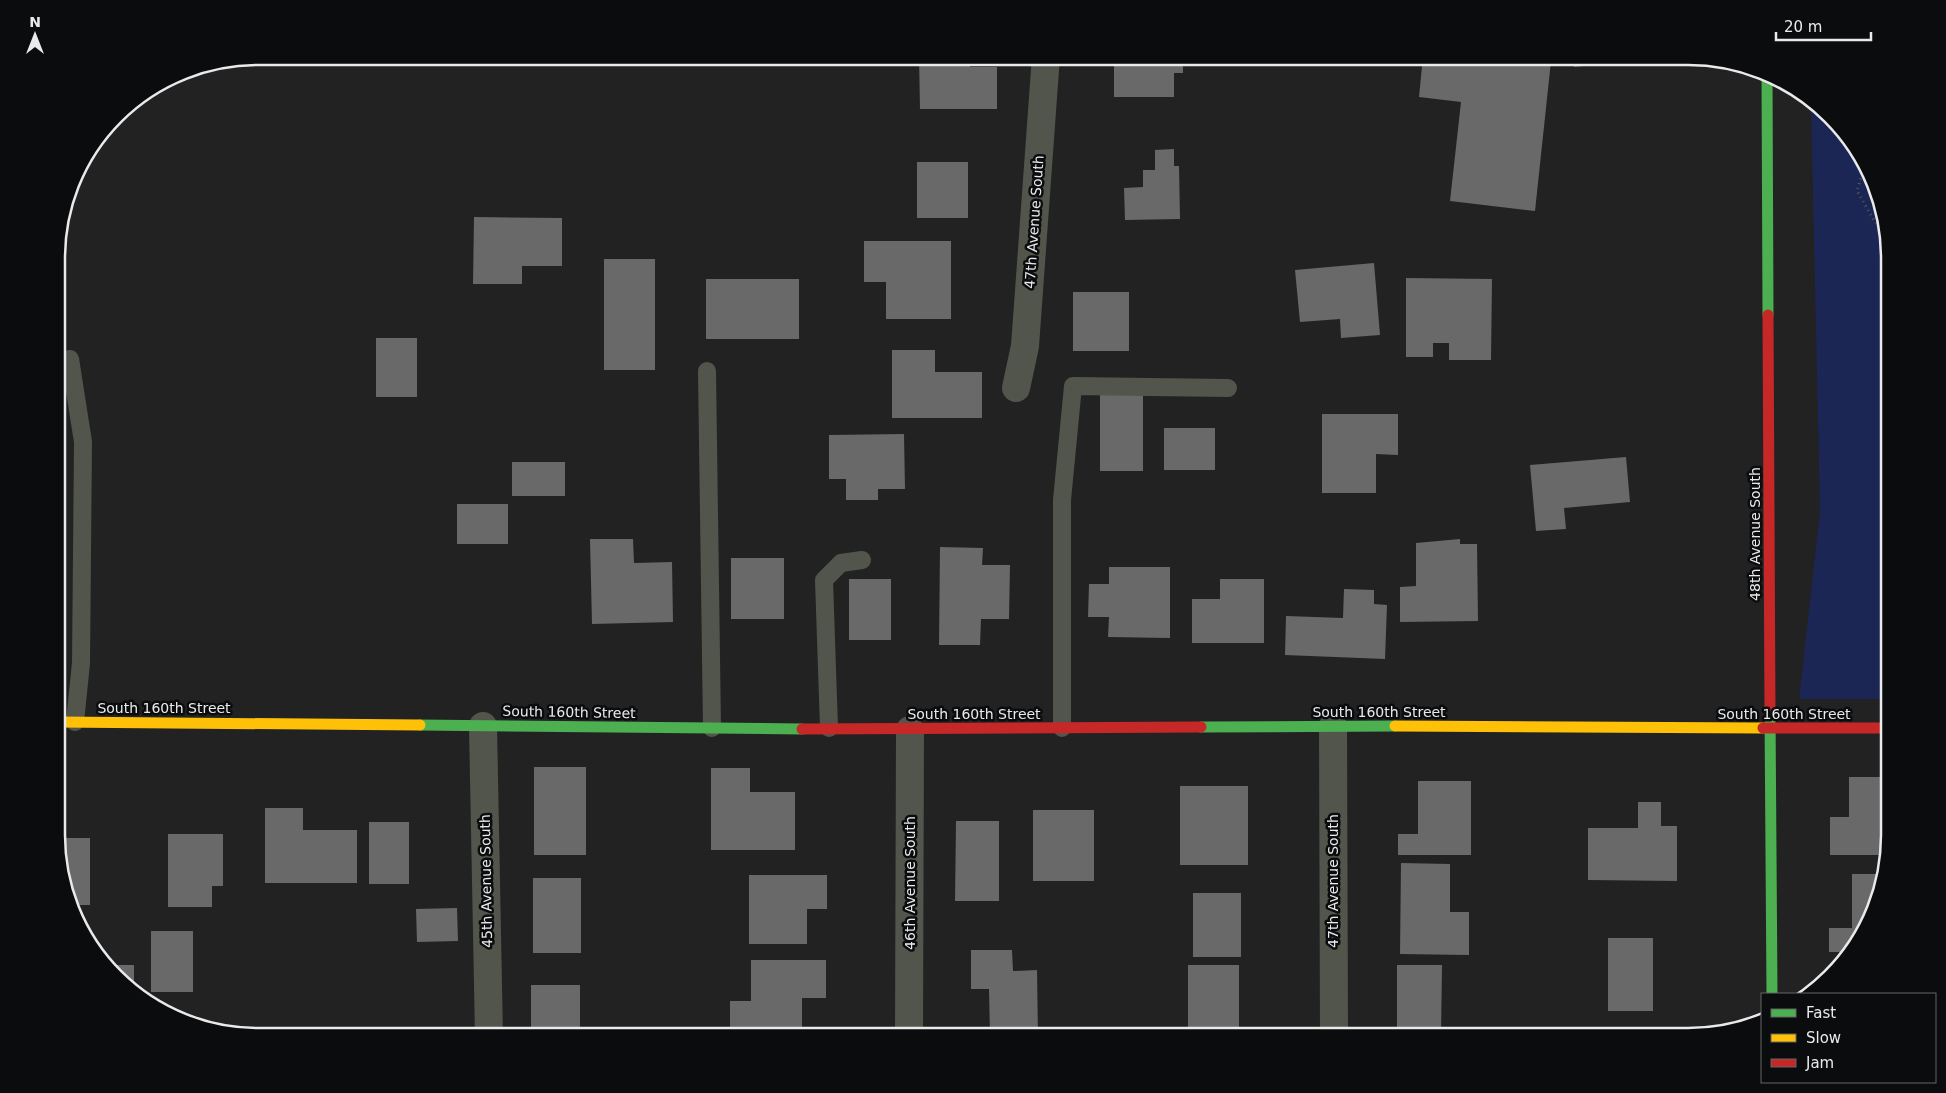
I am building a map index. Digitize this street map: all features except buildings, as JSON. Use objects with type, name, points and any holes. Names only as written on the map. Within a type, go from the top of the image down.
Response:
[{"type":"street","name":"47th Avenue South","points":[[1016,388],[1025,346],[1045,65]]},
{"type":"street","name":"48th Avenue South","points":[[1767,82],[1772,993]]},
{"type":"street","name":"South 160th Street","points":[[66,722],[910,730],[1333,726],[1772,730],[1881,728]]},
{"type":"street","name":"45th Avenue South","points":[[483,726],[490,1028]]},
{"type":"street","name":"47th Avenue South","points":[[1333,726],[1334,1028]]},
{"type":"street","name":"46th Avenue South","points":[[909,1028],[910,730]]},
{"type":"lane","points":[[66,722],[81,663],[83,442],[70,359]]},
{"type":"lane","points":[[707,371],[712,728]]},
{"type":"lane","points":[[1062,728],[1062,500],[1073,386],[1228,388]]},
{"type":"lane","points":[[828,728],[824,580],[841,563],[862,560]]},
{"type":"path","points":[[1862,174],[1857,191],[1875,222],[1878,223]]},
{"type":"shaded area","points":[[1811,110],[1825,121],[1841,140],[1861,172],[1871,196],[1881,245],[1881,699],[1799,699],[1820,512]]},
{"type":"traffic: fast","points":[[1767,82],[1768,315]]},
{"type":"traffic: fast","points":[[1770,712],[1772,993]]},
{"type":"traffic: fast","points":[[420,725],[802,729]]},
{"type":"traffic: fast","points":[[1201,727],[1395,726]]},
{"type":"traffic: slow","points":[[65,722],[420,725]]},
{"type":"traffic: slow","points":[[1395,726],[1763,728]]},
{"type":"traffic: jam","points":[[1768,315],[1770,712]]},
{"type":"traffic: jam","points":[[802,729],[1201,727]]},
{"type":"traffic: jam","points":[[1763,728],[1881,728]]}]
